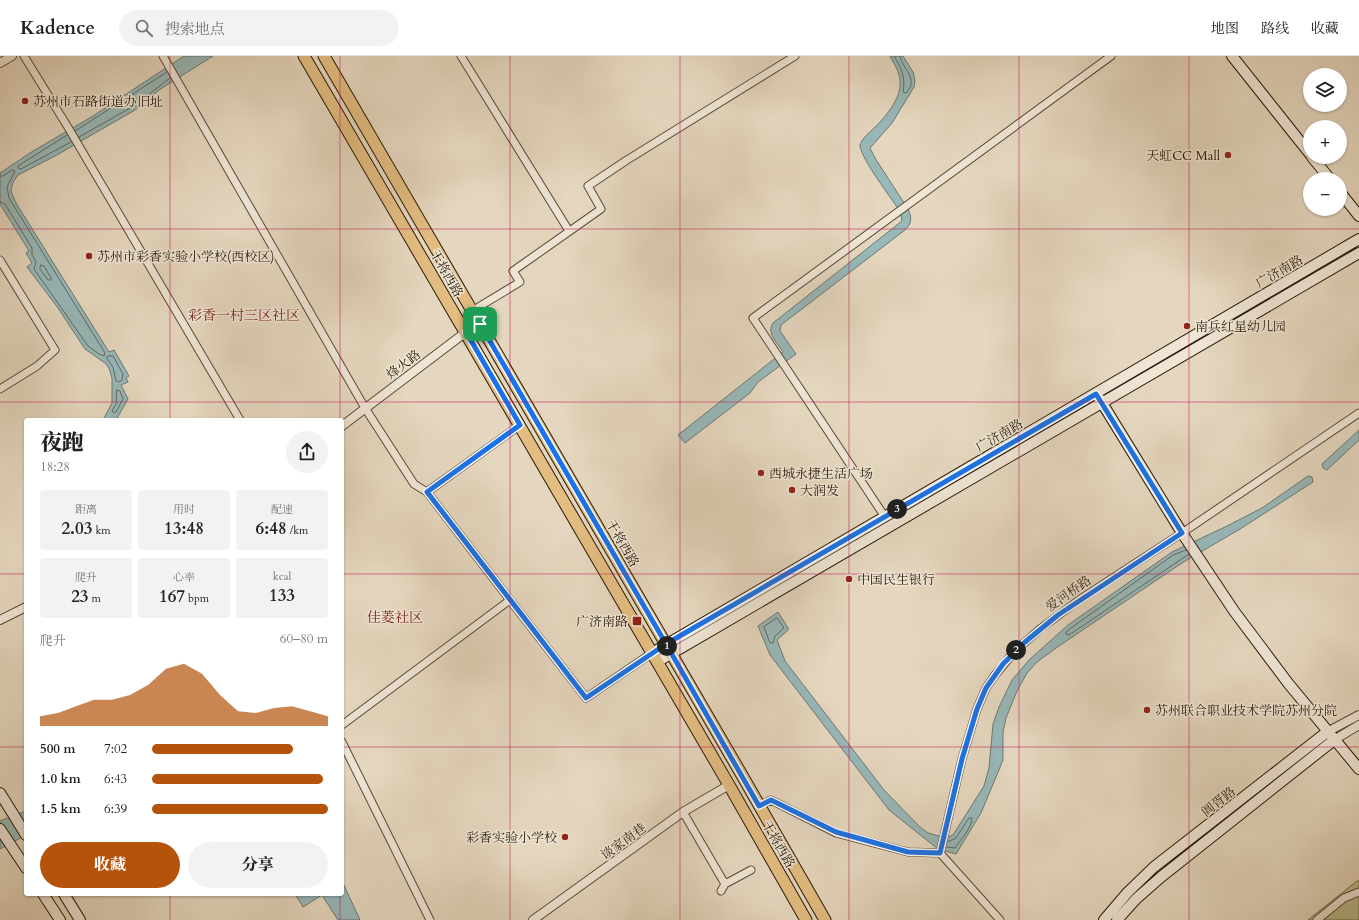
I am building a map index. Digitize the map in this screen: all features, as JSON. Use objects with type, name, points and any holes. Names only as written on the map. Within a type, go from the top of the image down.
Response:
[{"type":"main road","name":"干将西路","points":[[304,56],[655,657],[806,920]]},
{"type":"main road","name":"干将西路","points":[[324,56],[825,920]]},
{"type":"main road","points":[[1232,56],[1303,145]]},
{"type":"main road","points":[[1318,164],[1324,172]]},
{"type":"main road","points":[[1347,201],[1359,216]]},
{"type":"main road","name":"广济南路","points":[[669,649],[885,516],[1359,239]]},
{"type":"main road","name":"广济南路","points":[[655,657],[1102,403],[1359,253]]},
{"type":"main road","points":[[1096,394],[1198,557],[1256,642],[1330,736],[1359,770]]},
{"type":"main road","name":"阊胥路","points":[[1104,920],[1128,892],[1154,868],[1330,736]]},
{"type":"main road","name":"阊胥路","points":[[1116,920],[1136,899],[1161,877],[1330,736]]},
{"type":"main road","points":[[0,794],[24,831]]},
{"type":"main road","points":[[0,829],[24,865]]},
{"type":"main road","points":[[775,865],[789,857]]},
{"type":"main road","points":[[44,896],[60,920]]},
{"type":"main road","points":[[65,896],[80,920]]},
{"type":"street","points":[[0,63],[12,56]]},
{"type":"street","points":[[24,56],[78,144],[239,418]]},
{"type":"street","points":[[163,56],[365,408],[414,484],[427,492],[586,698],[655,657]]},
{"type":"street","points":[[460,56],[570,231]]},
{"type":"street","points":[[472,311],[520,282],[513,271],[601,209],[588,186],[627,160],[795,56]]},
{"type":"street","points":[[885,516],[753,318],[1111,56]]},
{"type":"street","points":[[0,260],[55,350],[38,366],[0,389]]},
{"type":"street","name":"烽火路","points":[[344,424],[466,332],[480,324]]},
{"type":"street","name":"爱河桥路","points":[[940,852],[962,759],[977,709],[986,688],[1003,664],[1025,642],[1058,615],[1184,535],[1359,413]]},
{"type":"street","points":[[427,492],[520,425]]},
{"type":"street","points":[[344,724],[510,600]]},
{"type":"street","points":[[0,620],[24,608]]},
{"type":"street","name":"阊胥路","points":[[1330,736],[1359,714]]},
{"type":"street","name":"阊胥路","points":[[1330,736],[1359,725]]},
{"type":"street","points":[[344,746],[430,920]]},
{"type":"street","name":"谈家南巷","points":[[533,920],[683,812],[729,785]]},
{"type":"street","points":[[759,806],[771,800],[836,832],[908,852],[940,852],[1000,920]]},
{"type":"street","points":[[683,812],[725,884]]},
{"type":"street","points":[[721,891],[725,884],[750,870]]},
{"type":"street","points":[[1317,920],[1344,898],[1359,892]]},
{"type":"green space","points":[[1357,881],[1359,881],[1359,920],[1308,920]]},
{"type":"water","points":[[184,56],[213,56],[159,90],[135,110],[55,156],[18,175],[13,182],[11,190],[16,203],[109,352],[114,350],[129,376],[126,378],[128,382],[121,385],[128,399],[117,418],[104,418],[112,403],[112,378],[109,368],[105,363],[85,349],[58,308],[27,267],[32,263],[26,253],[29,251],[0,204],[0,173],[33,151],[93,116]]},
{"type":"water","points":[[890,56],[903,56],[913,72],[915,80],[914,87],[892,123],[870,148],[908,209],[911,218],[909,225],[905,230],[781,325],[780,331],[796,354],[758,382],[750,393],[685,443],[678,435],[783,352],[772,335],[771,327],[773,323],[902,221],[899,210],[871,170],[860,146],[865,137],[887,114],[898,95],[900,88],[899,75]]},
{"type":"water","points":[[1359,430],[1359,440],[1327,470],[1323,468],[1322,464]]},
{"type":"water","points":[[1308,476],[1312,477],[1313,482],[1240,529],[1182,563],[1037,662],[1027,673],[1017,691],[1006,718],[1003,732],[1003,760],[981,813],[956,854],[938,849],[889,810],[770,655],[758,626],[778,612],[788,628],[788,630],[777,640],[785,661],[884,790],[920,827],[928,833],[946,838],[953,835],[984,786],[989,768],[993,724],[999,707],[1012,680],[1029,660],[1068,625],[1172,552],[1262,508]]},
{"type":"water","points":[[24,812],[24,836],[0,849],[0,821]]},
{"type":"water","points":[[344,885],[360,920],[338,920],[323,896],[344,896]]},
{"type":"water","points":[[296,896],[320,896],[303,907]]},
{"type":"place","name":"苏州市石路街道办旧址","points":[[25,101]]},
{"type":"place","name":"天虹CC Mall","points":[[1228,155]]},
{"type":"place","name":"苏州市彩香实验小学校(西校区)","points":[[89,256]]},
{"type":"place","name":"南兵红星幼儿园","points":[[1187,326]]},
{"type":"place","name":"西城永捷生活广场","points":[[761,473]]},
{"type":"place","name":"大润发","points":[[792,490]]},
{"type":"place","name":"中国民生银行","points":[[849,579]]},
{"type":"place","name":"广济南路","points":[[637,621]]},
{"type":"place","name":"苏州联合职业技术学院苏州分院","points":[[1147,710]]},
{"type":"place","name":"彩香实验小学校","points":[[565,837]]},
{"type":"district","name":"彩香一村三区社区","points":[[244,315]]},
{"type":"district","name":"佳菱社区","points":[[395,617]]},
{"type":"route","points":[[480,324],[466,332],[520,425],[427,492],[586,698],[652,652],[666,644],[759,806],[771,800],[836,832],[908,852],[940,853],[962,759],[977,709],[986,688],[1003,664],[1025,642],[1058,615],[1182,533],[1096,394],[666,644],[480,324]]}]
